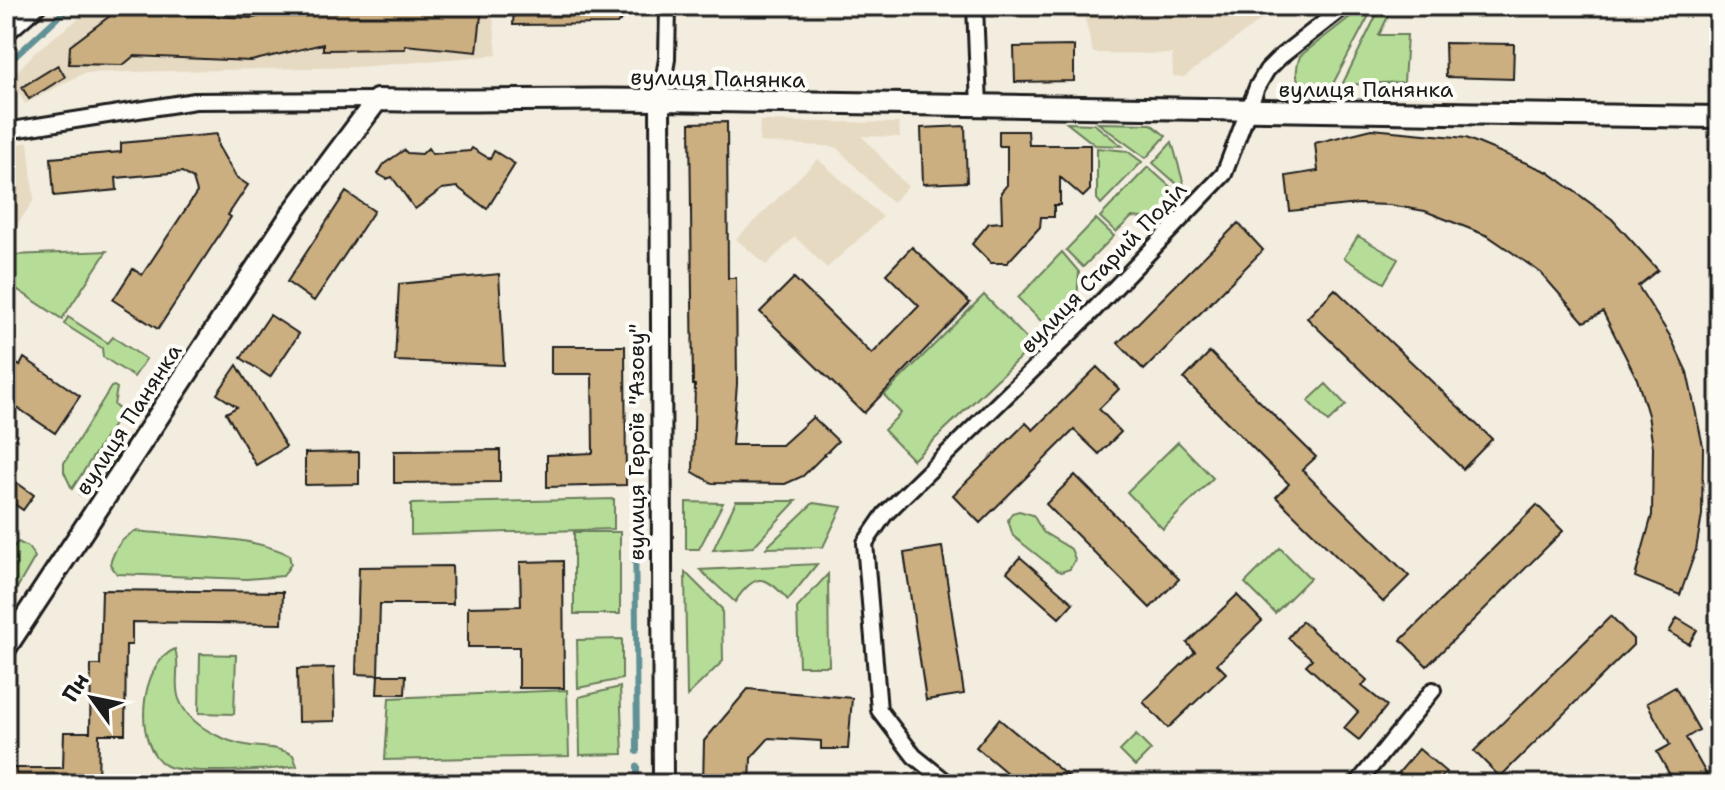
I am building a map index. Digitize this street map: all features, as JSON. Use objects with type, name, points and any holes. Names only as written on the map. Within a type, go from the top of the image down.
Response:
[{"type":"main road","name":"вулиця Панянка","points":[[6,647],[272,244],[330,160],[377,100],[660,100],[1247,112],[1719,117]]},
{"type":"street","points":[[6,34],[38,6]]},
{"type":"street","points":[[660,100],[667,59],[668,6]]},
{"type":"street","points":[[975,6],[979,107]]},
{"type":"street","name":"вулиця Старий Поділ","points":[[949,784],[914,756],[879,710],[865,543],[885,514],[1087,317],[1224,174],[1247,112],[1267,70],[1345,6]]},
{"type":"street","points":[[6,131],[195,101],[377,100]]},
{"type":"street","name":"вулиця Героїв \"Азову\"","points":[[660,100],[663,784]]},
{"type":"street","points":[[1357,784],[1433,690]]},
{"type":"shaded area","points":[[95,6],[241,6],[259,10],[273,6],[492,6],[497,55],[359,67],[84,73],[25,104],[11,78],[36,51]]},
{"type":"shaded area","points":[[1082,6],[1280,6],[1184,77],[1173,76],[1172,54],[1093,53]]},
{"type":"shaded area","points":[[760,121],[899,123],[900,137],[862,136],[908,187],[892,203],[836,147],[759,142]]},
{"type":"shaded area","points":[[28,142],[34,200],[6,241],[6,147]]},
{"type":"shaded area","points":[[818,159],[883,217],[827,268],[795,237],[766,265],[736,239]]},
{"type":"green space","points":[[1364,6],[1374,6],[1326,97],[1306,96],[1297,77],[1300,56]]},
{"type":"green space","points":[[1381,6],[1393,6],[1379,35],[1407,35],[1404,82],[1342,85]]},
{"type":"green space","points":[[1067,123],[1094,124],[1122,146],[1095,145]]},
{"type":"green space","points":[[1098,123],[1151,124],[1166,136],[1146,158]]},
{"type":"green space","points":[[1172,142],[1186,192],[1153,163]]},
{"type":"green space","points":[[1097,148],[1127,151],[1142,162],[1101,204],[1097,199]]},
{"type":"green space","points":[[1148,167],[1184,199],[1163,220],[1132,217],[1116,232],[1100,217]]},
{"type":"green space","points":[[1096,219],[1114,236],[1083,267],[1066,250]]},
{"type":"green space","points":[[1358,236],[1398,259],[1384,283],[1344,258]]},
{"type":"green space","points":[[107,251],[62,319],[6,282],[6,261],[14,255]]},
{"type":"green space","points":[[1062,252],[1079,272],[1077,300],[1046,326],[1018,298]]},
{"type":"green space","points":[[984,295],[1033,345],[913,460],[884,430],[901,413],[884,395]]},
{"type":"green space","points":[[68,317],[108,343],[113,337],[146,359],[134,377],[103,357],[102,348],[64,324]]},
{"type":"green space","points":[[1326,384],[1346,405],[1328,422],[1308,401]]},
{"type":"green space","points":[[114,386],[117,388],[114,405],[122,412],[72,489],[64,472],[64,463]]},
{"type":"green space","points":[[117,434],[118,449],[111,465],[90,493],[79,494]]},
{"type":"green space","points":[[1178,442],[1213,478],[1163,529],[1127,492]]},
{"type":"green space","points":[[614,499],[614,529],[411,535],[411,504]]},
{"type":"green space","points":[[736,501],[796,501],[753,547],[713,550]]},
{"type":"green space","points":[[686,502],[723,503],[699,549],[686,549]]},
{"type":"green space","points":[[813,503],[842,507],[823,547],[766,548]]},
{"type":"green space","points":[[1019,511],[1033,515],[1043,532],[1071,549],[1075,559],[1070,569],[1056,570],[1013,536],[1008,520],[1012,513]]},
{"type":"green space","points":[[135,531],[214,537],[256,544],[289,555],[291,564],[283,576],[247,579],[117,574],[110,564],[114,553],[122,541]]},
{"type":"green space","points":[[574,532],[620,532],[620,614],[574,614]]},
{"type":"green space","points":[[18,542],[28,547],[35,557],[6,607],[6,554]]},
{"type":"green space","points":[[1280,548],[1310,578],[1275,613],[1245,583]]},
{"type":"green space","points":[[817,564],[788,600],[773,585],[761,580],[749,585],[735,602],[700,570]]},
{"type":"green space","points":[[685,572],[722,609],[723,661],[687,696]]},
{"type":"green space","points":[[828,574],[829,666],[799,666],[797,608]]},
{"type":"green space","points":[[622,639],[622,679],[578,688],[577,640]]},
{"type":"green space","points":[[175,649],[177,693],[184,709],[199,725],[230,741],[288,752],[293,755],[297,766],[251,770],[177,769],[167,766],[156,756],[148,742],[145,725],[147,688],[163,658]]},
{"type":"green space","points":[[200,654],[236,655],[234,714],[199,713]]},
{"type":"green space","points":[[620,687],[623,754],[580,755],[579,697]]},
{"type":"green space","points":[[567,690],[569,756],[385,760],[389,698]]},
{"type":"green space","points":[[1136,735],[1151,750],[1135,766],[1120,751]]},
{"type":"building","points":[[123,6],[139,6],[139,13],[253,18],[296,6],[482,6],[477,52],[405,45],[405,49],[323,50],[323,44],[251,61],[134,56],[123,65],[69,64],[70,46]]},
{"type":"building","points":[[514,6],[621,6],[625,11],[617,24],[513,25]]},
{"type":"building","points":[[1445,43],[1514,44],[1513,79],[1446,77]]},
{"type":"building","points":[[1074,46],[1074,81],[1015,82],[1014,47]]},
{"type":"building","points":[[58,65],[65,77],[29,99],[22,87]]},
{"type":"building","points":[[727,122],[728,278],[736,278],[737,384],[732,445],[782,445],[813,417],[838,441],[803,476],[785,484],[712,483],[693,472],[695,385],[690,123]]},
{"type":"building","points":[[965,126],[967,182],[923,184],[921,128]]},
{"type":"building","points":[[1372,129],[1466,138],[1548,172],[1612,219],[1658,270],[1638,286],[1670,336],[1687,372],[1703,446],[1702,515],[1696,550],[1680,595],[1635,577],[1652,515],[1653,447],[1648,415],[1637,379],[1603,312],[1584,322],[1541,273],[1513,253],[1488,236],[1425,211],[1359,204],[1290,211],[1286,176],[1318,171],[1315,143]]},
{"type":"building","points":[[999,131],[1028,131],[1029,145],[1090,145],[1090,190],[1083,197],[1060,177],[1060,205],[1054,205],[1054,217],[1041,217],[1040,227],[1007,263],[991,263],[972,244],[989,223],[1002,222],[1001,192],[1007,185],[1007,146],[999,146]]},
{"type":"building","points":[[217,134],[218,146],[236,177],[248,185],[228,215],[231,217],[158,329],[113,300],[133,269],[142,275],[197,192],[193,179],[182,172],[116,178],[117,190],[54,196],[51,158],[121,152],[121,143]]},
{"type":"building","points":[[428,148],[432,154],[470,151],[472,148],[490,159],[494,151],[515,164],[487,209],[457,187],[442,189],[415,209],[392,177],[387,179],[378,174],[384,164],[404,150],[422,154]]},
{"type":"building","points":[[346,192],[374,211],[314,301],[287,282]]},
{"type":"building","points":[[1238,223],[1263,250],[1144,370],[1118,343]]},
{"type":"building","points":[[912,247],[970,303],[864,413],[760,312],[794,278],[872,354],[919,306],[886,274]]},
{"type":"building","points":[[499,274],[504,365],[395,361],[399,284]]},
{"type":"building","points":[[1335,289],[1492,439],[1463,469],[1307,318]]},
{"type":"building","points":[[270,315],[299,334],[270,377],[241,358]]},
{"type":"building","points":[[551,346],[625,346],[626,485],[547,487],[547,455],[593,453],[592,374],[551,374]]},
{"type":"building","points":[[1210,352],[1316,457],[1302,470],[1409,576],[1383,602],[1276,497],[1289,484],[1184,379]]},
{"type":"building","points":[[6,357],[20,366],[24,358],[80,396],[55,433],[6,400]]},
{"type":"building","points":[[237,365],[286,447],[256,465],[226,413],[237,407],[217,394]]},
{"type":"building","points":[[1097,367],[1119,389],[1099,409],[1121,432],[1099,454],[1074,430],[980,523],[953,495],[1026,423],[1033,430]]},
{"type":"building","points":[[500,450],[500,482],[394,483],[394,451]]},
{"type":"building","points":[[359,452],[359,484],[305,485],[305,453]]},
{"type":"building","points":[[6,475],[34,495],[23,510],[6,498]]},
{"type":"building","points":[[1075,475],[1179,579],[1150,608],[1046,504]]},
{"type":"building","points":[[1537,505],[1563,531],[1427,666],[1401,640]]},
{"type":"building","points":[[942,547],[964,694],[926,700],[904,553]]},
{"type":"building","points":[[1020,557],[1073,603],[1059,618],[1007,572]]},
{"type":"building","points":[[563,561],[564,688],[519,688],[519,647],[468,647],[468,607],[521,606],[520,562]]},
{"type":"building","points":[[452,566],[453,604],[380,604],[378,675],[356,674],[359,567]]},
{"type":"building","points":[[102,590],[283,592],[282,624],[132,622],[132,645],[126,645],[125,734],[99,734],[98,784],[6,784],[6,768],[63,768],[64,732],[90,732],[91,665],[100,665]]},
{"type":"building","points":[[1237,595],[1262,621],[1217,664],[1226,673],[1168,728],[1143,702],[1195,652],[1187,643]]},
{"type":"building","points":[[1611,616],[1633,639],[1633,645],[1500,777],[1474,751]]},
{"type":"building","points":[[1677,618],[1697,630],[1689,644],[1669,632]]},
{"type":"building","points":[[1302,621],[1367,680],[1362,686],[1387,706],[1359,740],[1344,728],[1358,712],[1306,665],[1312,659],[1288,638]]},
{"type":"building","points":[[334,668],[335,721],[298,722],[297,669]]},
{"type":"building","points":[[378,675],[406,675],[405,694],[377,694]]},
{"type":"building","points":[[1675,687],[1699,730],[1686,738],[1712,784],[1675,784],[1657,752],[1670,745],[1647,703]]},
{"type":"building","points":[[748,689],[852,698],[848,749],[821,749],[821,741],[769,738],[751,758],[750,784],[703,784],[704,741]]},
{"type":"building","points":[[999,719],[1077,784],[1020,784],[976,747]]},
{"type":"building","points":[[1419,749],[1446,772],[1436,784],[1389,784]]},
{"type":"waterway","points":[[6,65],[70,6]]},
{"type":"waterway","points":[[635,515],[637,752]]},
{"type":"waterway","points":[[637,766],[637,776]]}]
